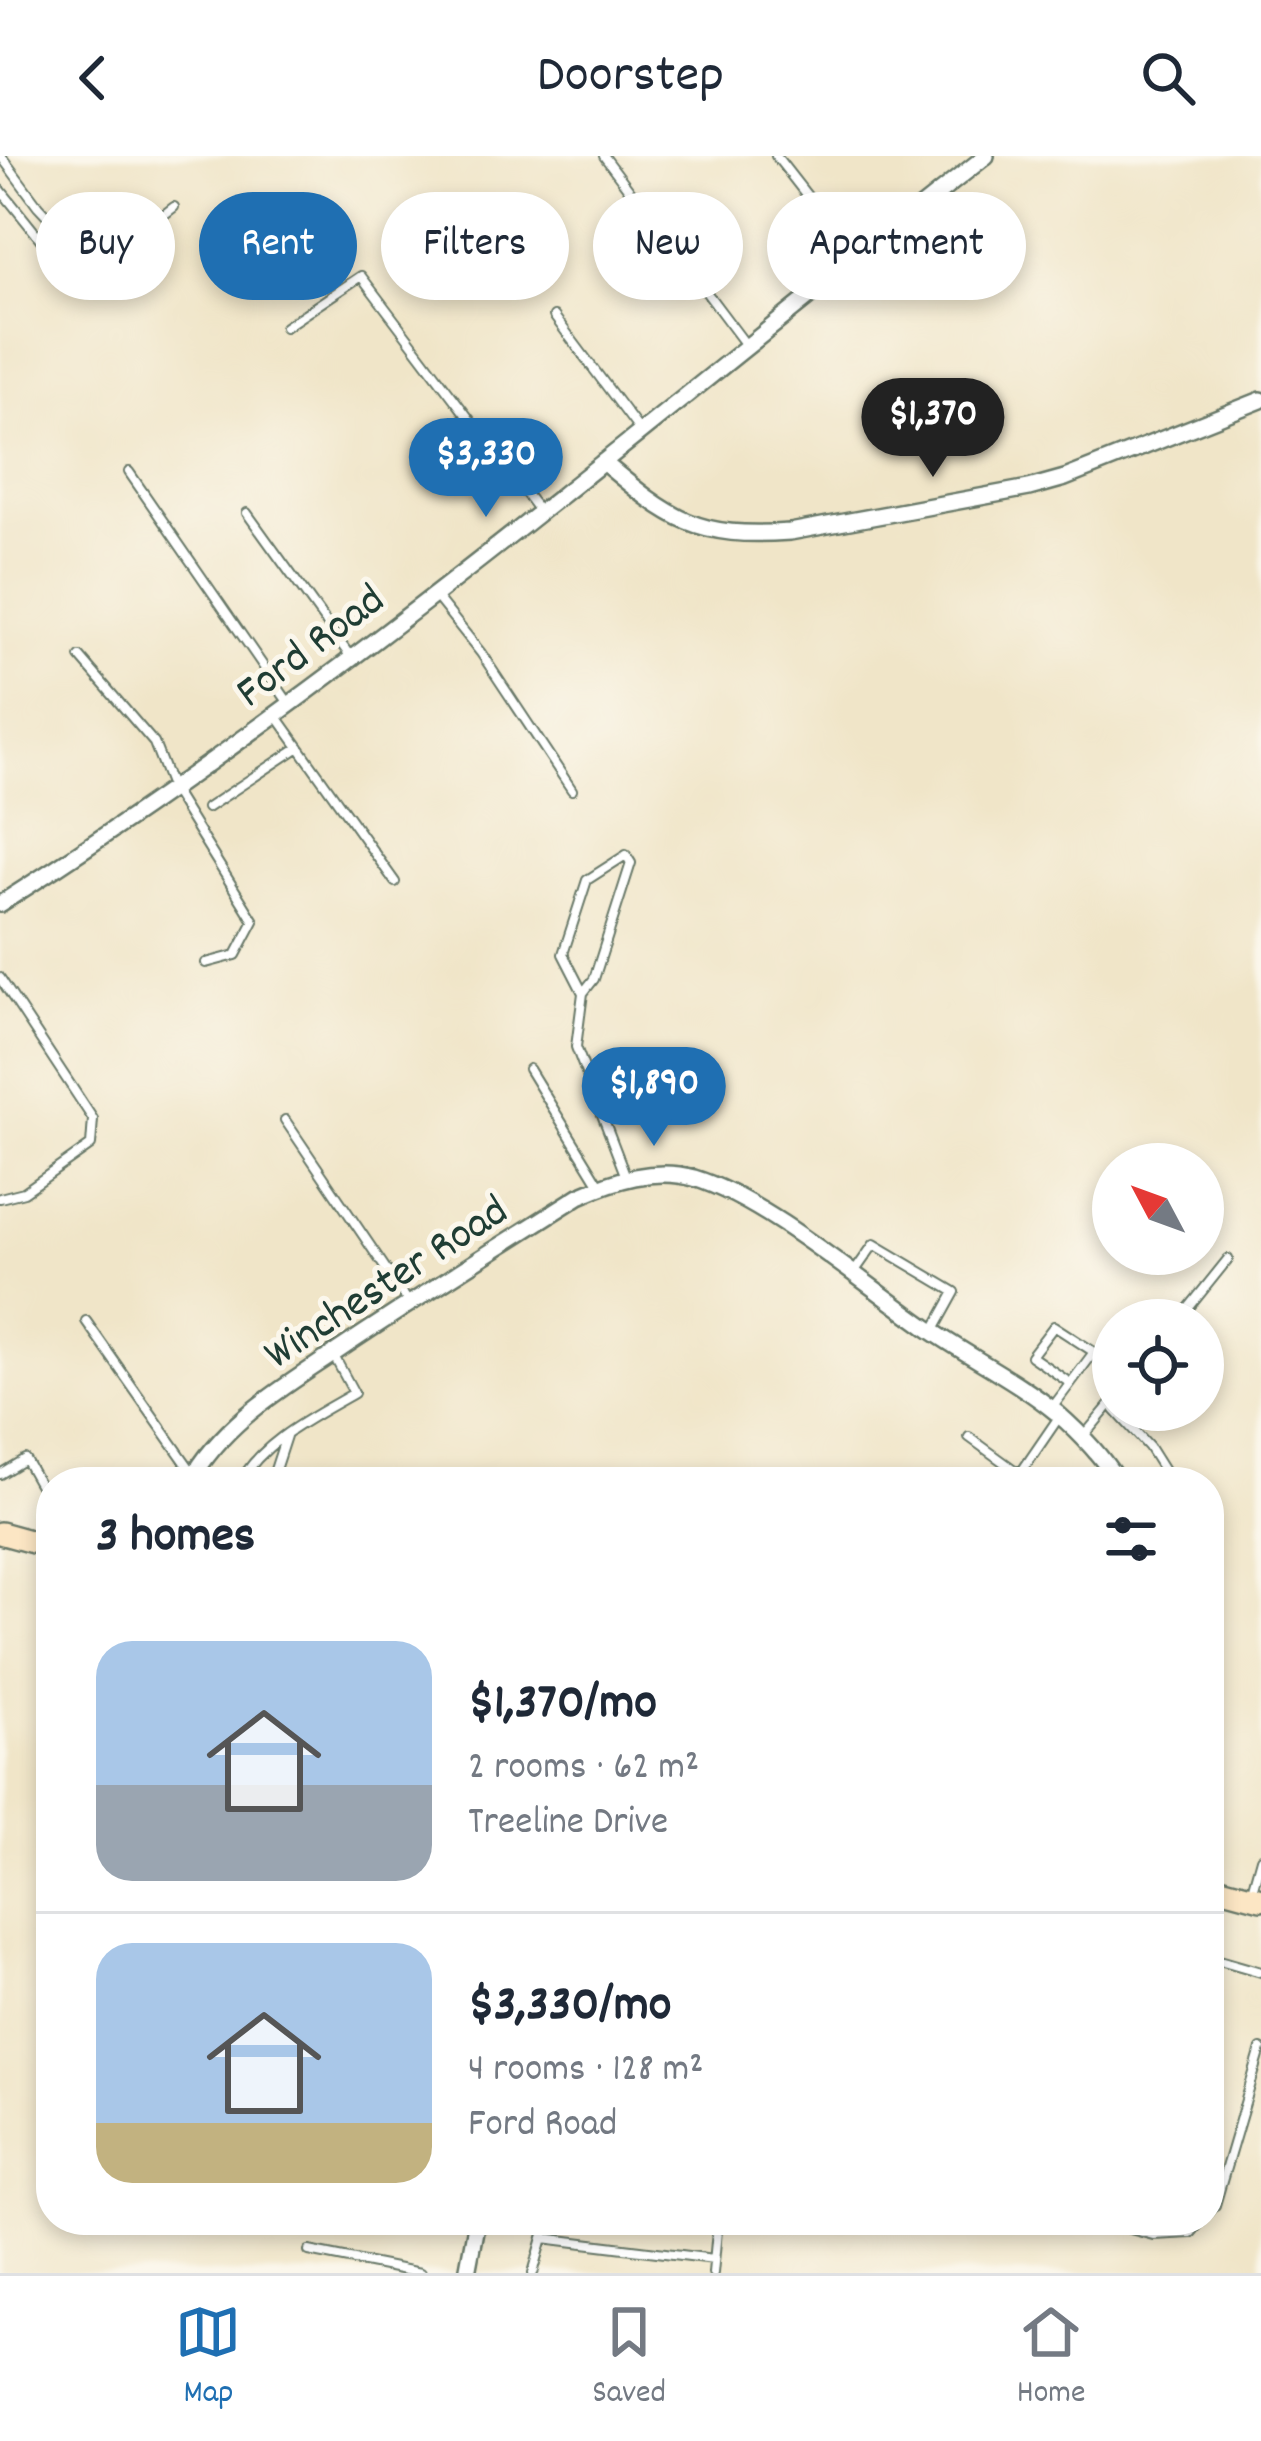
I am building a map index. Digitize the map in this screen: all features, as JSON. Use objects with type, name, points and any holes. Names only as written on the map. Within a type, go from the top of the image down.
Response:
[{"type":"main road","points":[[0,1533],[36,1540]]},
{"type":"main road","points":[[1224,1889],[1256,1897]]},
{"type":"street","name":"Ford Road","points":[[940,192],[986,156]]},
{"type":"street","name":"Ford Road","points":[[0,904],[172,789],[351,657],[804,300]]},
{"type":"street","points":[[603,462],[645,497],[699,528],[751,535],[790,532],[1065,478],[1261,400]]},
{"type":"street","name":"Winchester Road","points":[[200,1467],[221,1437],[245,1415],[579,1196],[626,1178],[671,1174],[713,1186],[755,1208],[1055,1412],[1106,1467]]},
{"type":"street","points":[[467,2273],[474,2235]]},
{"type":"lane","points":[[1,156],[36,203]]},
{"type":"lane","points":[[604,156],[747,346]]},
{"type":"lane","points":[[776,156],[804,192]]},
{"type":"lane","points":[[0,189],[36,234]]},
{"type":"lane","points":[[285,327],[361,275],[539,511]]},
{"type":"lane","points":[[554,316],[640,432]]},
{"type":"lane","points":[[129,472],[282,708],[299,748],[395,882]]},
{"type":"lane","points":[[247,513],[351,657]]},
{"type":"lane","points":[[433,593],[481,653],[572,790]]},
{"type":"lane","points":[[80,657],[154,743],[172,789],[254,921],[236,955],[206,964]]},
{"type":"lane","points":[[208,808],[299,748]]},
{"type":"lane","points":[[583,993],[563,954],[586,880],[626,855],[632,863],[594,980],[583,993],[576,1047],[626,1178]]},
{"type":"lane","points":[[0,978],[93,1119],[91,1145],[24,1192],[0,1198]]},
{"type":"lane","points":[[530,1069],[601,1186]]},
{"type":"lane","points":[[285,1120],[410,1304]]},
{"type":"lane","points":[[852,1275],[874,1244],[955,1292],[933,1331]]},
{"type":"lane","points":[[1196,1299],[1228,1259]]},
{"type":"lane","points":[[86,1322],[185,1467]]},
{"type":"lane","points":[[1024,1467],[1070,1383],[1094,1352],[1054,1326],[1031,1356],[1070,1383]]},
{"type":"lane","points":[[249,1467],[286,1434],[354,1393],[333,1354]]},
{"type":"lane","points":[[1082,1438],[1092,1428]]},
{"type":"lane","points":[[1135,1431],[1162,1467]]},
{"type":"lane","points":[[276,1467],[286,1434]]},
{"type":"lane","points":[[969,1437],[1010,1467]]},
{"type":"lane","points":[[0,1474],[25,1459],[36,1478]]},
{"type":"lane","points":[[1256,1897],[1261,1858]]},
{"type":"lane","points":[[1224,1961],[1261,1972]]},
{"type":"lane","points":[[1224,2174],[1261,2049]]},
{"type":"lane","points":[[533,2273],[544,2235]]},
{"type":"lane","points":[[713,2273],[716,2235]]},
{"type":"lane","points":[[543,2238],[714,2259]]},
{"type":"lane","points":[[309,2251],[420,2273]]}]
